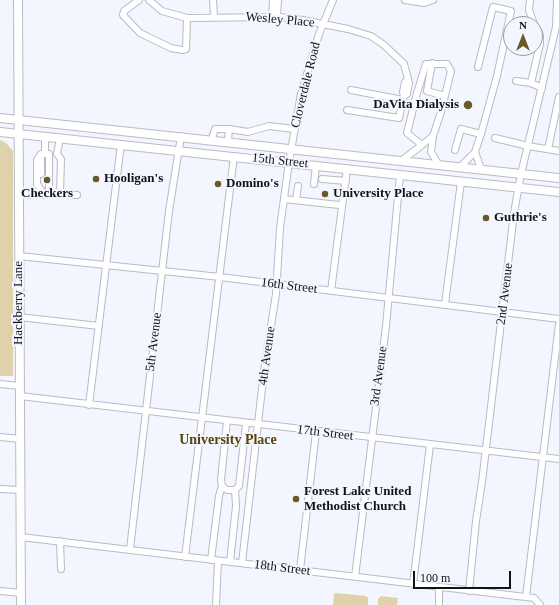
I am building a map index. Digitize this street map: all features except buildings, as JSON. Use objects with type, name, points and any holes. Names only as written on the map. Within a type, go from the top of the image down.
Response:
[{"type":"main road","name":"Hackberry Lane","points":[[18,0],[18,256],[21,605]]},
{"type":"main road","name":"15th Street","points":[[0,118],[212,139],[559,178]]},
{"type":"main road","name":"15th Street","points":[[0,132],[179,150],[559,192]]},
{"type":"street","points":[[139,0],[125,10],[123,15],[140,33],[170,48],[182,50],[186,49],[187,18]]},
{"type":"street","name":"Wesley Place","points":[[149,0],[162,10],[187,18],[274,17],[322,24],[371,36],[384,45],[404,64],[407,80],[405,82],[403,92],[404,98]]},
{"type":"street","points":[[213,0],[214,17]]},
{"type":"street","points":[[273,0],[274,17]]},
{"type":"street","points":[[274,17],[278,0]]},
{"type":"street","name":"Cloverdale Road","points":[[291,148],[301,94],[322,24],[333,0]]},
{"type":"street","points":[[405,0],[424,3],[433,0]]},
{"type":"street","points":[[530,0],[529,10],[531,16]]},
{"type":"street","name":"2nd Avenue","points":[[469,591],[476,521],[518,188],[542,88],[555,47],[558,10],[557,0]]},
{"type":"street","points":[[460,167],[475,152],[481,134],[497,76],[511,11],[493,8],[478,67]]},
{"type":"street","points":[[531,83],[537,56]]},
{"type":"street","points":[[432,63],[427,91],[445,96]]},
{"type":"street","points":[[422,145],[407,133],[426,64],[447,64],[451,71],[430,152],[439,165]]},
{"type":"street","points":[[516,81],[531,83],[542,88]]},
{"type":"street","points":[[347,110],[399,118],[404,98],[351,90]]},
{"type":"street","points":[[548,149],[559,97]]},
{"type":"street","points":[[212,139],[215,129],[248,132],[269,126],[294,129]]},
{"type":"street","points":[[456,150],[461,129],[481,134]]},
{"type":"street","points":[[228,141],[229,130]]},
{"type":"street","points":[[41,193],[41,177],[45,154],[45,136]]},
{"type":"street","name":"5th Avenue","points":[[130,549],[162,270],[181,136]]},
{"type":"street","points":[[401,161],[433,136]]},
{"type":"street","points":[[60,138],[57,154],[61,159],[60,194]]},
{"type":"street","points":[[495,138],[528,146],[559,151]]},
{"type":"street","points":[[89,405],[121,144]]},
{"type":"street","name":"4th Avenue","points":[[242,563],[291,148]]},
{"type":"street","points":[[475,152],[482,169]]},
{"type":"street","points":[[45,154],[49,177],[49,194]]},
{"type":"street","points":[[41,193],[37,184],[37,160],[45,154],[57,154]]},
{"type":"street","points":[[185,557],[204,418],[234,156]]},
{"type":"street","points":[[314,184],[316,165]]},
{"type":"street","points":[[332,180],[333,167]]},
{"type":"street","points":[[331,291],[347,169]]},
{"type":"street","name":"3rd Avenue","points":[[355,577],[389,297],[400,175]]},
{"type":"street","points":[[322,179],[346,181]]},
{"type":"street","points":[[445,304],[462,182]]},
{"type":"street","points":[[296,200],[298,186]]},
{"type":"street","points":[[18,195],[41,193],[77,194]]},
{"type":"street","points":[[284,199],[339,205]]},
{"type":"street","name":"16th Street","points":[[18,256],[162,270],[559,319]]},
{"type":"street","points":[[19,317],[99,326]]},
{"type":"street","points":[[526,597],[559,324]]},
{"type":"street","points":[[0,384],[20,386]]},
{"type":"street","name":"17th Street","points":[[20,396],[316,432],[559,459]]},
{"type":"street","points":[[227,421],[220,480],[222,486],[227,490],[235,490]]},
{"type":"street","points":[[230,562],[236,506],[235,490],[239,486],[246,423]]},
{"type":"street","points":[[300,570],[316,432]]},
{"type":"street","points":[[0,437],[20,439]]},
{"type":"street","points":[[413,584],[430,445]]},
{"type":"street","points":[[216,605],[215,560],[219,496],[222,486]]},
{"type":"street","points":[[0,489],[20,490]]},
{"type":"street","name":"18th Street","points":[[21,537],[534,598],[540,604]]},
{"type":"street","points":[[60,541],[61,569]]},
{"type":"street","points":[[439,587],[439,605]]},
{"type":"street","points":[[0,591],[21,593]]},
{"type":"shaded area","points":[[0,140],[6,143],[13,151],[13,376],[0,376]]},
{"type":"shaded area","points":[[334,594],[366,596],[368,598],[368,605],[333,605]]},
{"type":"shaded area","points":[[381,596],[398,598],[397,605],[378,605],[378,599]]},
{"type":"place","name":"DaVita Dialysis","points":[[468,105]]},
{"type":"place","name":"Hooligan's","points":[[96,179]]},
{"type":"place","name":"Checkers","points":[[47,180]]},
{"type":"place","name":"Domino's","points":[[218,184]]},
{"type":"place","name":"University Place","points":[[325,194]]},
{"type":"place","name":"Guthrie's","points":[[486,218]]},
{"type":"place","name":"Forest Lake United Methodist Church","points":[[296,499]]},
{"type":"district","name":"University Place","points":[[228,440]]}]
